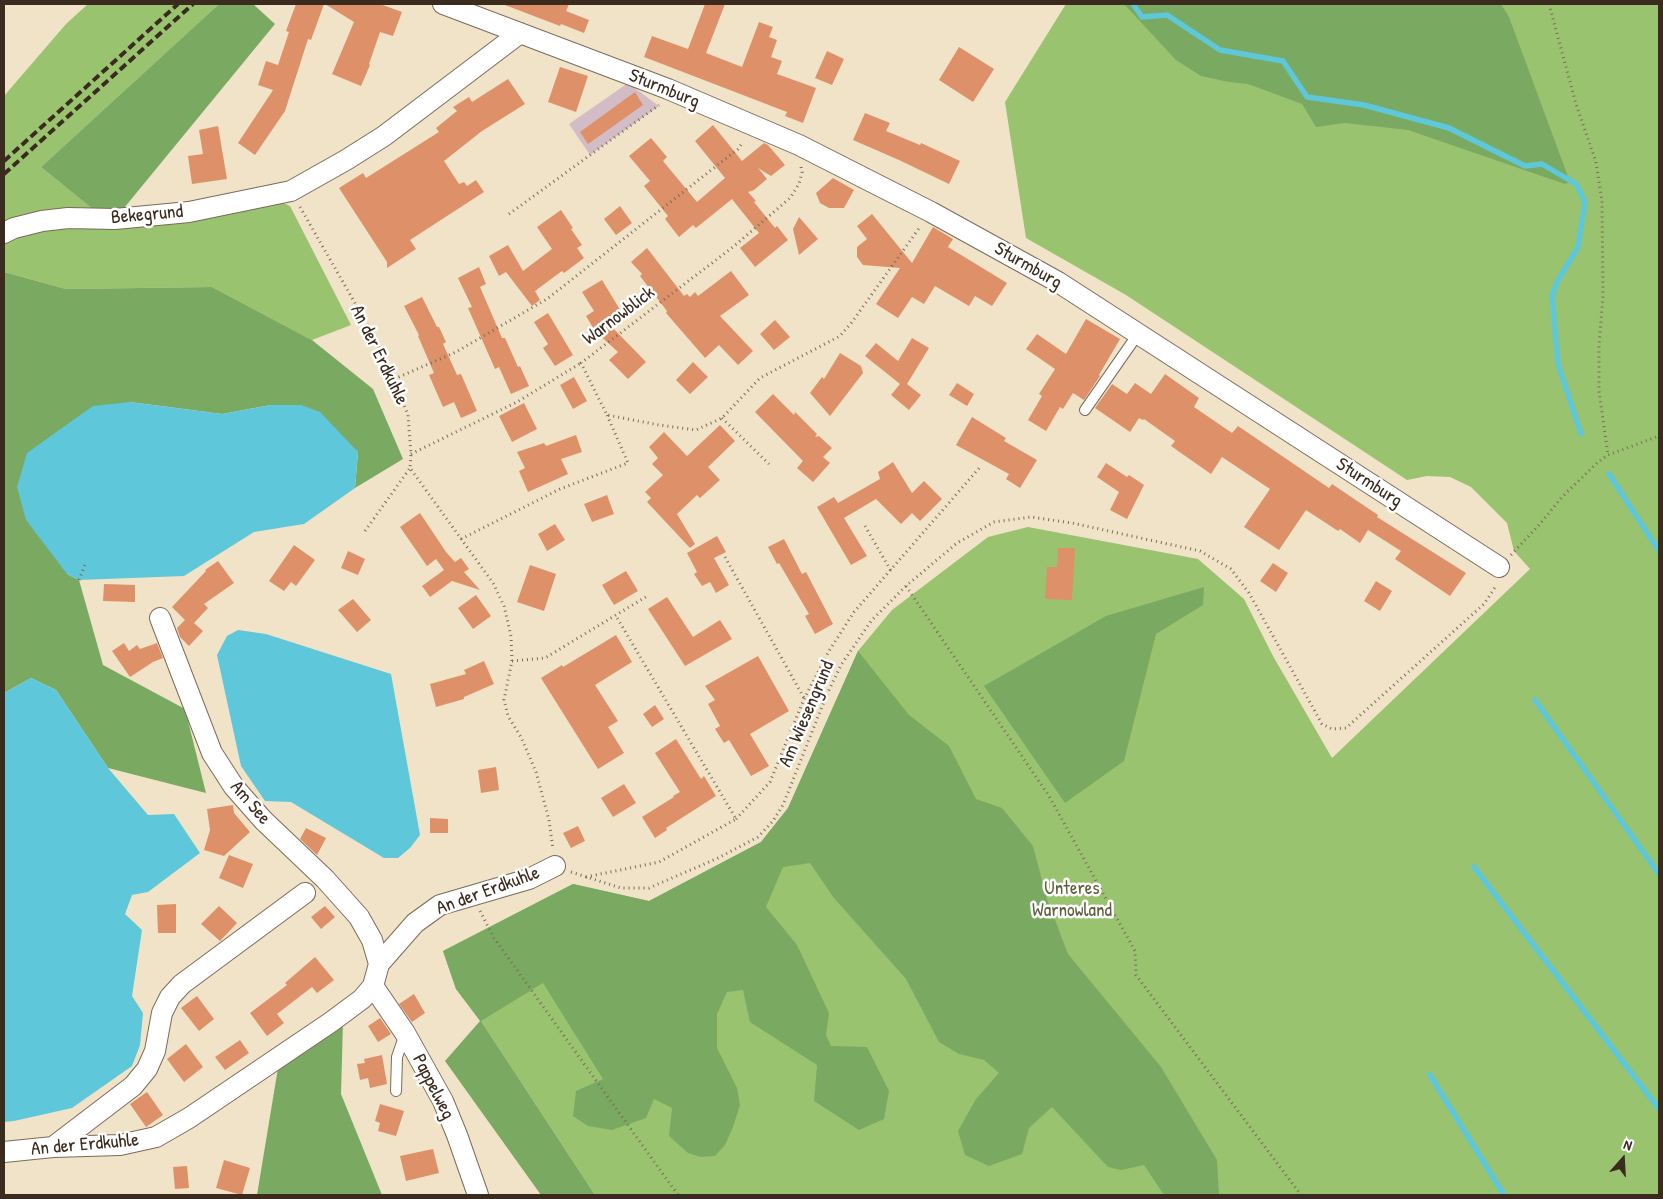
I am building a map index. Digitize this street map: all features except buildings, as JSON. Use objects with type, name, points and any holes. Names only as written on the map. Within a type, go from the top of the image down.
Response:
[{"type":"street","name":"Sturmburg","points":[[442,4],[668,90],[799,144],[931,212],[1058,282],[1499,567]]},
{"type":"street","points":[[291,191],[384,136],[520,33]]},
{"type":"street","name":"Bekegrund","points":[[4,233],[14,228],[42,221],[68,218],[115,219],[190,212],[291,191]]},
{"type":"street","name":"Am See","points":[[160,618],[212,753],[234,787],[257,813],[325,879],[359,916],[372,940],[379,964]]},
{"type":"street","name":"An der Erdkuhle","points":[[4,1152],[53,1146],[120,1145],[156,1137],[189,1118],[362,999],[373,986],[379,964],[416,923],[440,905],[530,879],[555,866]]},
{"type":"street","points":[[53,1146],[138,1081],[147,1069],[155,1051],[162,1013],[170,997],[182,984],[305,893]]},
{"type":"street","name":"Pappelweg","points":[[373,986],[405,1033],[443,1101],[478,1195]]},
{"type":"lane","points":[[1085,410],[1138,334]]},
{"type":"lane","points":[[396,1091],[397,1057],[405,1033]]},
{"type":"path","points":[[1549,4],[1576,104],[1596,162],[1602,201],[1599,391],[1608,455]]},
{"type":"path","points":[[509,214],[658,106],[668,90]]},
{"type":"path","points":[[394,379],[456,352],[547,299],[738,149],[753,126]]},
{"type":"path","name":"Warnowblick","points":[[461,539],[560,489],[628,463],[581,363],[733,247],[790,198],[799,184],[802,172],[799,144]]},
{"type":"path","name":"An der Erdkuhle","points":[[291,191],[371,331],[394,379],[408,415],[411,454],[410,468],[493,584],[504,606],[511,636],[512,661],[504,700],[508,716],[522,738],[536,772],[549,820],[555,866]]},
{"type":"path","points":[[606,415],[696,430],[722,418],[760,378],[840,336],[931,212]]},
{"type":"path","points":[[411,454],[516,402],[581,363]]},
{"type":"path","points":[[722,418],[769,464]]},
{"type":"path","points":[[1499,567],[1539,526],[1562,497],[1598,462],[1608,455],[1659,436]]},
{"type":"path","points":[[586,877],[659,862],[736,819],[770,782],[804,699],[829,651],[854,612],[981,466]]},
{"type":"path","points":[[365,531],[410,468]]},
{"type":"path","name":"Am Wiesengrund","points":[[555,866],[621,888],[649,888],[718,858],[758,837],[773,821],[783,805],[827,694],[841,665],[872,621],[906,586],[957,544],[994,522],[1031,517],[1072,524],[1200,551],[1231,569],[1249,593],[1322,724],[1332,729],[1346,728],[1484,604],[1496,585],[1499,567]]},
{"type":"path","points":[[864,526],[891,571]]},
{"type":"path","points":[[724,557],[804,699]]},
{"type":"path","points":[[79,580],[86,562]]},
{"type":"path","points":[[906,586],[1049,796],[1135,951],[1136,975],[1301,1195]]},
{"type":"path","points":[[512,661],[545,658],[649,595]]},
{"type":"path","points":[[616,616],[736,819]]},
{"type":"path","points":[[471,896],[494,938],[678,1195]]},
{"type":"shaded area","points":[[628,83],[659,106],[590,155],[569,124]]},
{"type":"green space","points":[[88,4],[219,4],[41,167],[115,227],[279,201],[290,206],[351,325],[312,340],[212,287],[66,289],[4,272],[4,96],[66,24]]},
{"type":"green space","points":[[219,4],[253,4],[275,24],[115,219],[105,219],[41,167]]},
{"type":"green space","name":"Unteres Warnowland","points":[[1066,4],[1659,4],[1659,1195],[595,1195],[481,1021],[456,989],[443,951],[573,884],[649,901],[761,842],[788,808],[858,651],[892,610],[988,537],[1028,527],[1198,559],[1244,599],[1273,656],[1332,758],[1530,569],[1514,551],[1507,523],[1471,487],[1450,477],[1427,476],[1407,480],[1126,295],[1026,238],[1005,102]]},
{"type":"green space","points":[[1124,4],[1501,4],[1509,17],[1570,182],[1565,184],[1408,130],[1345,123],[1316,127],[1302,104],[1248,84],[1201,76],[1176,60]]},
{"type":"green space","points":[[4,272],[66,289],[212,287],[312,340],[373,389],[403,459],[355,488],[358,452],[301,405],[271,405],[222,414],[130,402],[67,574],[79,580],[103,665],[185,709],[206,793],[108,768],[56,690],[31,678],[4,693]]},
{"type":"green space","points":[[1204,587],[1203,605],[1156,634],[1124,761],[1065,803],[984,686],[1106,616]]},
{"type":"green space","points":[[858,651],[909,715],[949,746],[976,799],[1002,808],[1033,846],[1047,899],[1068,954],[1161,1067],[1217,1160],[1219,1195],[1164,1195],[1144,1165],[1121,1170],[1108,1167],[1052,1107],[1029,1128],[1022,1154],[989,1166],[965,1155],[958,1131],[976,1099],[999,1073],[984,1060],[959,1054],[939,1042],[906,979],[834,898],[810,863],[783,867],[766,907],[797,945],[829,1013],[826,1035],[831,1046],[867,1047],[889,1091],[884,1119],[859,1130],[814,1101],[817,1065],[750,1022],[743,990],[727,992],[717,1014],[717,1048],[737,1088],[740,1105],[725,1145],[715,1156],[701,1157],[688,1153],[669,1136],[672,1108],[654,1099],[646,1118],[612,1130],[588,1126],[573,1116],[576,1091],[603,1079],[543,983],[481,1021],[595,1195],[541,1195],[445,1061],[480,1021],[456,989],[443,951],[573,884],[649,901],[761,842],[788,808]]},
{"type":"green space","points":[[343,1022],[341,1094],[382,1195],[257,1195],[278,1068]]},
{"type":"water","points":[[130,402],[222,414],[271,405],[301,405],[320,412],[358,452],[355,488],[304,524],[254,532],[184,576],[79,580],[67,574],[26,520],[17,487],[27,453],[93,406]]},
{"type":"water","points":[[238,630],[266,634],[391,674],[420,835],[410,848],[398,858],[384,858],[291,802],[265,801],[241,766],[217,655],[227,636]]},
{"type":"water","points":[[31,678],[56,690],[108,768],[148,815],[174,814],[200,853],[148,892],[132,895],[125,914],[142,930],[132,996],[143,1013],[140,1045],[132,1066],[72,1108],[4,1122],[4,693]]},
{"type":"waterway","points":[[1133,4],[1142,17],[1167,15],[1220,50],[1283,61],[1307,97],[1364,105],[1449,128],[1525,166],[1542,164],[1576,184],[1585,202],[1578,247],[1557,282],[1552,296],[1558,364],[1581,434]]},
{"type":"waterway","points":[[1609,474],[1659,551]]},
{"type":"waterway","points":[[1535,700],[1659,874]]},
{"type":"waterway","points":[[1474,867],[1659,1109]]},
{"type":"waterway","points":[[1430,1075],[1504,1195]]},
{"type":"railway","points":[[4,161],[178,4]]},
{"type":"railway","points":[[4,174],[193,4]]}]
